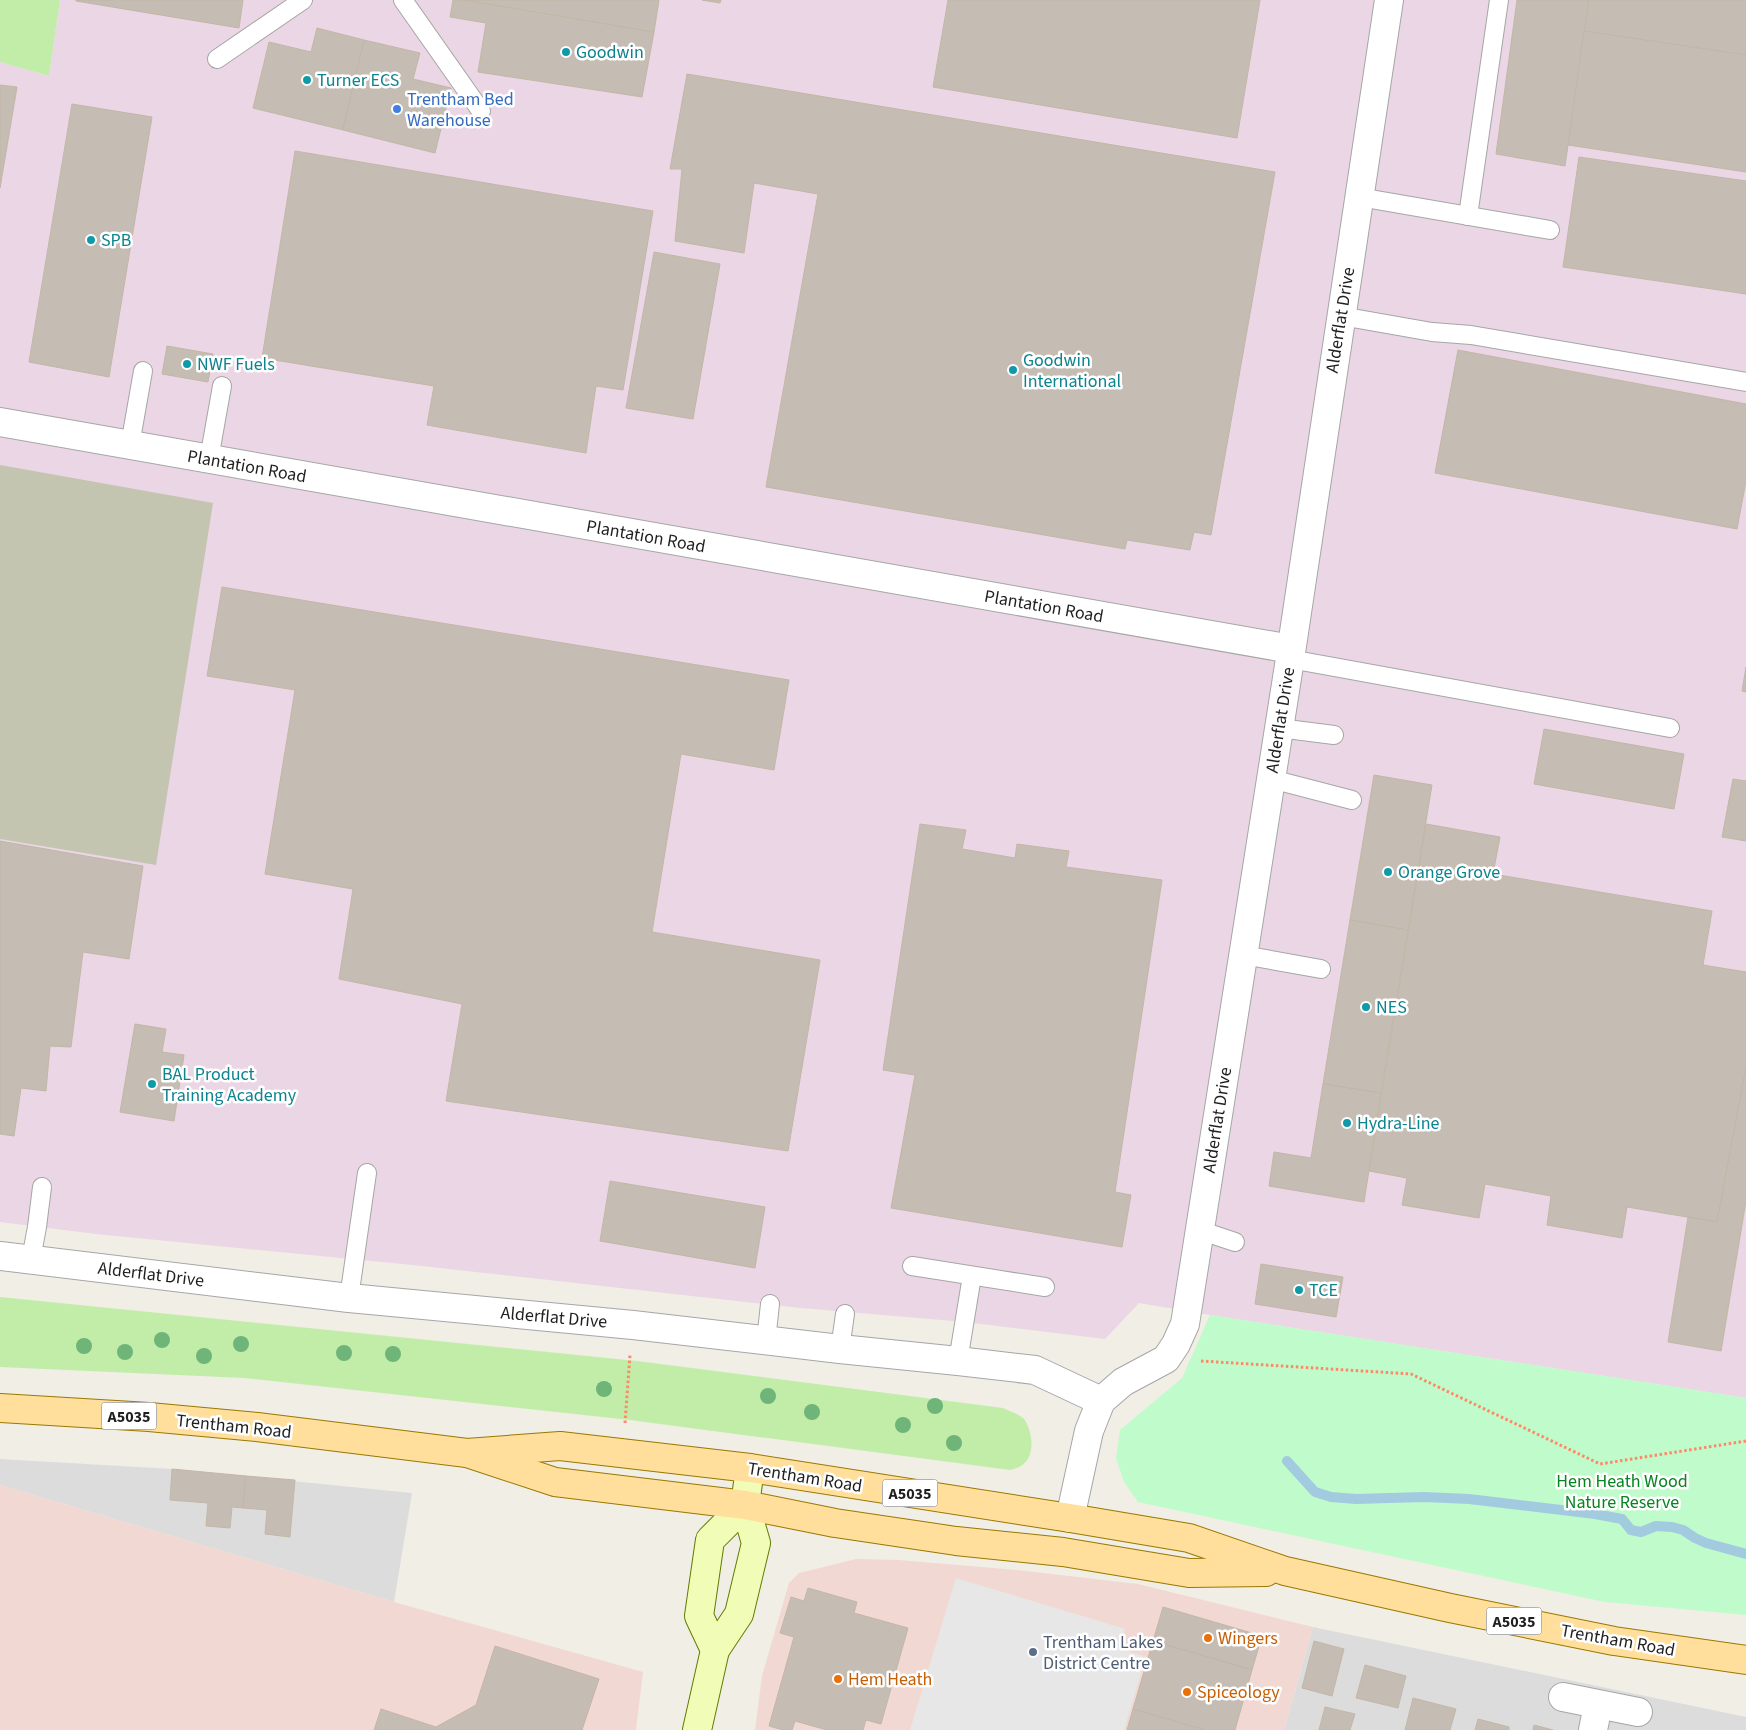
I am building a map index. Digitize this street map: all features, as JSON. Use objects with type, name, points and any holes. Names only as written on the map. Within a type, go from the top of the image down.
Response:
[{"type":"main road","name":"Trentham Road","points":[[0,1408],[149,1417],[467,1453],[560,1446],[750,1468],[1189,1538],[1285,1572],[1614,1641],[1746,1660]]},
{"type":"main road","name":"Trentham Road","points":[[467,1453],[554,1482],[745,1505],[835,1524],[956,1541],[1063,1552],[1189,1573],[1285,1572]]},
{"type":"main road","points":[[697,1730],[715,1650],[739,1614],[756,1543],[745,1505],[750,1468]]},
{"type":"main road","points":[[715,1650],[700,1616],[710,1540],[745,1505]]},
{"type":"street","name":"Alderflat Drive","points":[[1166,1359],[1176,1344],[1185,1324],[1279,728],[1388,0]]},
{"type":"street","name":"Plantation Road","points":[[0,422],[1290,654]]},
{"type":"street","name":"Alderflat Drive","points":[[0,1256],[349,1298],[633,1325],[1035,1370],[1101,1400]]},
{"type":"street","points":[[1070,1518],[1089,1431],[1101,1400],[1123,1382],[1166,1359]]},
{"type":"street","points":[[1563,1697],[1596,1717],[1638,1712]]},
{"type":"lane","points":[[217,58],[303,0]]},
{"type":"lane","points":[[402,0],[481,111]]},
{"type":"lane","points":[[1468,216],[1499,0]]},
{"type":"lane","points":[[1359,198],[1550,230]]},
{"type":"lane","points":[[1341,316],[1432,332],[1471,335],[1746,382]]},
{"type":"lane","points":[[130,445],[143,371]]},
{"type":"lane","points":[[209,459],[222,386]]},
{"type":"lane","points":[[1290,654],[1670,728]]},
{"type":"lane","points":[[1279,728],[1334,735]]},
{"type":"lane","points":[[1271,778],[1352,800]]},
{"type":"lane","points":[[1243,955],[1321,969]]},
{"type":"lane","points":[[349,1298],[367,1173]]},
{"type":"lane","points":[[31,1259],[42,1187]]},
{"type":"lane","points":[[1200,1230],[1235,1242]]},
{"type":"lane","points":[[912,1266],[1045,1288]]},
{"type":"lane","points":[[958,1360],[972,1276]]},
{"type":"lane","points":[[766,1341],[770,1304]]},
{"type":"lane","points":[[840,1349],[845,1314]]},
{"type":"path","points":[[625,1424],[633,1325]]},
{"type":"path","points":[[1166,1359],[1411,1374],[1600,1464],[1746,1441]]},
{"type":"shaded area","points":[[60,0],[1746,0],[1746,1398],[1139,1303],[1105,1339],[965,1322],[801,1308],[413,1265],[96,1234],[0,1222],[0,62],[49,76]]},
{"type":"shaded area","points":[[0,465],[213,503],[156,865],[0,839]]},
{"type":"shaded area","points":[[0,1459],[172,1469],[412,1493],[394,1602],[0,1485]]},
{"type":"shaded area","points":[[0,1485],[394,1602],[643,1672],[636,1730],[0,1730]]},
{"type":"shaded area","name":"Trentham Lakes District Centre","points":[[856,1559],[899,1560],[1017,1570],[1138,1584],[1313,1627],[1284,1730],[755,1730],[762,1676],[789,1583],[799,1573]]},
{"type":"shaded area","name":"Trentham Lakes District Centre","points":[[956,1578],[1125,1629],[1119,1648],[1146,1657],[1124,1730],[910,1730]]},
{"type":"shaded area","points":[[1313,1627],[1746,1717],[1746,1730],[1284,1730]]},
{"type":"green space","points":[[0,0],[60,0],[49,76],[0,62]]},
{"type":"green space","points":[[0,1297],[637,1361],[1003,1408],[1024,1419],[1032,1444],[1026,1462],[1020,1467],[1010,1470],[630,1420],[244,1378],[0,1367]]},
{"type":"green space","name":"Hem Heath Wood Nature Reserve","points":[[1210,1315],[1746,1398],[1746,1615],[1605,1602],[1138,1502],[1124,1482],[1116,1458],[1120,1430],[1182,1378]]},
{"type":"building","points":[[76,0],[243,0],[239,28]]},
{"type":"building","name":"Goodwin","points":[[453,0],[465,0],[654,32],[642,97],[478,72],[486,23],[450,17]]},
{"type":"building","name":"Goodwin","points":[[465,0],[659,0],[654,32]]},
{"type":"building","points":[[702,0],[721,0],[720,3]]},
{"type":"building","points":[[948,0],[1260,0],[1237,138],[933,87]]},
{"type":"building","points":[[1517,0],[1589,0],[1565,166],[1496,154]]},
{"type":"building","points":[[1589,0],[1746,0],[1746,55],[1584,31]]},
{"type":"building","name":"Turner ECS","points":[[317,28],[364,40],[343,130],[253,108],[269,42],[311,52]]},
{"type":"building","points":[[1584,31],[1746,55],[1746,172],[1568,145]]},
{"type":"building","name":"Trentham Bed Warehouse","points":[[364,40],[420,53],[413,79],[451,88],[435,153],[343,130]]},
{"type":"building","name":"Goodwin International","points":[[687,74],[1275,172],[1211,535],[1194,532],[1190,550],[1127,540],[1125,549],[766,487],[818,194],[754,183],[744,253],[675,241],[682,169],[670,169]]},
{"type":"building","points":[[0,85],[17,87],[0,188]]},
{"type":"building","name":"SPB","points":[[72,104],[152,117],[109,377],[29,362]]},
{"type":"building","points":[[295,151],[653,211],[623,390],[596,386],[586,453],[427,425],[434,386],[262,358]]},
{"type":"building","points":[[1579,157],[1746,181],[1746,294],[1563,267]]},
{"type":"building","points":[[654,252],[720,264],[693,419],[626,408]]},
{"type":"building","name":"NWF Fuels","points":[[167,346],[213,354],[208,382],[162,374]]},
{"type":"building","points":[[1458,350],[1746,404],[1746,481],[1737,529],[1435,473]]},
{"type":"building","points":[[222,587],[789,680],[774,770],[681,754],[652,932],[820,960],[788,1151],[446,1101],[462,1004],[339,979],[353,889],[265,874],[295,690],[207,676]]},
{"type":"building","points":[[1746,667],[1746,692],[1742,691]]},
{"type":"building","points":[[1544,729],[1684,754],[1674,809],[1534,784]]},
{"type":"building","name":"Orange Grove","points":[[1374,775],[1432,785],[1408,930],[1350,920]]},
{"type":"building","points":[[1733,779],[1746,781],[1746,841],[1722,837]]},
{"type":"building","points":[[920,824],[966,830],[962,849],[1015,858],[1017,844],[1069,851],[1066,867],[1162,880],[1115,1192],[1131,1195],[1122,1247],[891,1208],[915,1075],[883,1070]]},
{"type":"building","points":[[1426,824],[1500,837],[1493,874],[1712,911],[1703,965],[1746,972],[1746,1067],[1717,1222],[1627,1207],[1622,1238],[1547,1225],[1551,1196],[1485,1184],[1479,1218],[1402,1205],[1407,1178],[1369,1171]]},
{"type":"building","points":[[0,841],[143,866],[129,959],[83,952],[71,1047],[50,1046],[46,1091],[21,1088],[14,1136],[0,1134]]},
{"type":"building","name":"NES","points":[[1350,920],[1408,930],[1381,1093],[1323,1084]]},
{"type":"building","name":"BAL Product Training Academy","points":[[135,1024],[166,1029],[162,1052],[184,1055],[174,1121],[120,1112]]},
{"type":"building","points":[[1746,1067],[1746,1201],[1721,1351],[1668,1342],[1688,1217],[1717,1222]]},
{"type":"building","name":"Hydra-Line","points":[[1323,1084],[1381,1093],[1364,1202],[1269,1186],[1274,1152],[1311,1158]]},
{"type":"building","points":[[610,1181],[765,1207],[755,1268],[600,1241]]},
{"type":"building","name":"TCE","points":[[1261,1264],[1343,1277],[1336,1317],[1255,1304]]},
{"type":"building","points":[[172,1469],[246,1476],[243,1508],[232,1507],[230,1528],[206,1526],[208,1503],[170,1500]]},
{"type":"building","points":[[246,1476],[295,1480],[290,1537],[265,1534],[267,1510],[243,1508]]},
{"type":"building","name":"Hem Heath","points":[[808,1588],[857,1602],[854,1613],[908,1628],[881,1724],[866,1720],[863,1730],[827,1730],[795,1721],[792,1730],[783,1730],[769,1726],[794,1637],[780,1633],[791,1597],[804,1601]]},
{"type":"building","name":"Wingers","points":[[1163,1607],[1262,1636],[1252,1670],[1153,1641]]},
{"type":"building","points":[[1153,1641],[1252,1670],[1235,1730],[1205,1730],[1133,1709]]},
{"type":"building","points":[[1314,1641],[1344,1649],[1332,1696],[1302,1688]]},
{"type":"building","points":[[495,1646],[599,1679],[582,1730],[374,1730],[381,1709],[436,1727],[476,1705]]},
{"type":"building","points":[[1365,1665],[1406,1676],[1398,1708],[1356,1698]]},
{"type":"building","points":[[1413,1698],[1456,1709],[1450,1730],[1405,1730]]},
{"type":"building","points":[[1325,1707],[1355,1714],[1350,1730],[1319,1730]]},
{"type":"building","points":[[1133,1709],[1205,1730],[1127,1730]]},
{"type":"building","points":[[1478,1719],[1509,1727],[1509,1730],[1475,1730]]},
{"type":"building","points":[[1534,1725],[1553,1730],[1533,1730]]},
{"type":"waterway","points":[[1287,1461],[1315,1492],[1331,1497],[1356,1499],[1424,1497],[1469,1499],[1595,1514],[1622,1519],[1631,1530],[1641,1532],[1656,1526],[1672,1527],[1683,1530],[1706,1543],[1746,1554]]},
{"type":"place","name":"Goodwin","points":[[566,52]]},
{"type":"place","name":"Turner ECS","points":[[307,80]]},
{"type":"place","name":"Trentham Bed Warehouse","points":[[397,109]]},
{"type":"place","name":"SPB","points":[[91,240]]},
{"type":"place","name":"NWF Fuels","points":[[187,364]]},
{"type":"place","name":"Goodwin International","points":[[1013,370]]},
{"type":"place","name":"Orange Grove","points":[[1388,872]]},
{"type":"place","name":"NES","points":[[1366,1007]]},
{"type":"place","name":"BAL Product Training Academy","points":[[152,1084]]},
{"type":"place","name":"Hydra-Line","points":[[1347,1123]]},
{"type":"place","name":"TCE","points":[[1299,1290]]},
{"type":"place","name":"Wingers","points":[[1208,1638]]},
{"type":"place","name":"Trentham Lakes District Centre","points":[[1033,1652]]},
{"type":"place","name":"Hem Heath","points":[[838,1679]]},
{"type":"place","name":"Spiceology","points":[[1187,1692]]}]
